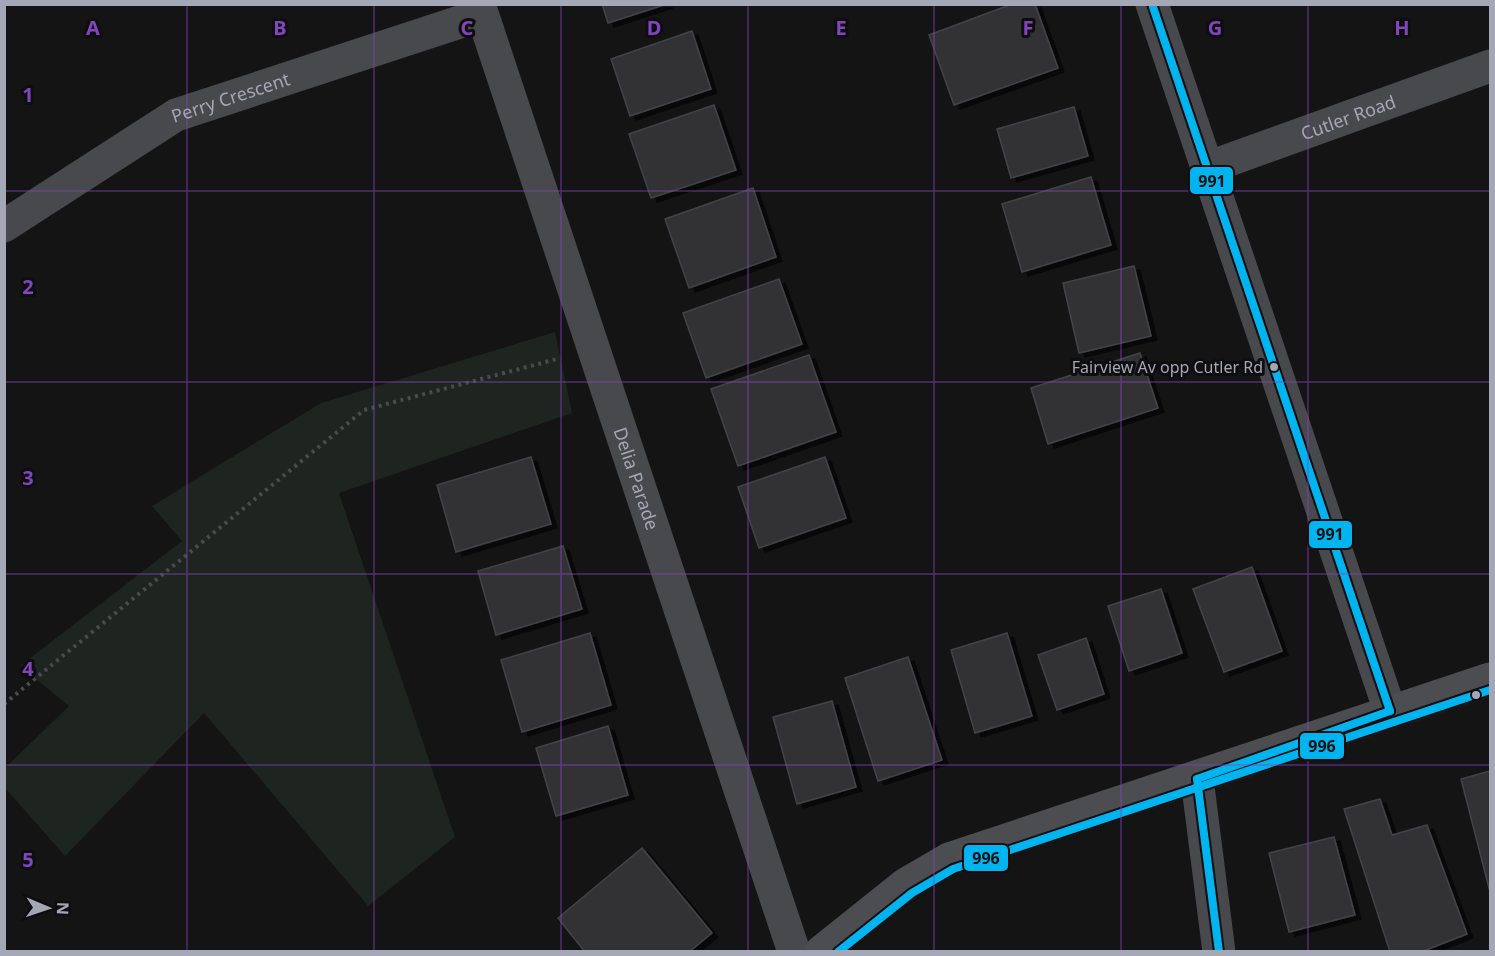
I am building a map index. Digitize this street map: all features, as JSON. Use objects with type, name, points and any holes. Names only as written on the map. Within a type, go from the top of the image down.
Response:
[{"type":"street","points":[[1152,4],[1390,711]]},
{"type":"street","name":"Perry Crescent","points":[[4,226],[176,115],[480,10]]},
{"type":"street","name":"Delia Parade","points":[[480,10],[794,951]]},
{"type":"street","name":"Cutler Road","points":[[1207,168],[1491,66]]},
{"type":"street","points":[[822,951],[906,884],[950,859],[1197,779],[1390,711],[1491,679]]},
{"type":"street","points":[[1197,779],[1219,951]]},
{"type":"path","points":[[4,704],[364,410],[593,349]]},
{"type":"shaded area","points":[[555,332],[572,413],[339,493],[455,837],[368,906],[204,713],[65,856],[5,788],[5,768],[69,706],[20,666],[182,541],[152,506],[321,403]]},
{"type":"building","points":[[602,4],[667,4],[608,23]]},
{"type":"building","points":[[1012,4],[1035,4],[1058,68],[954,105],[929,35]]},
{"type":"building","points":[[692,31],[711,89],[630,116],[611,59]]},
{"type":"building","points":[[714,105],[736,170],[651,198],[629,134]]},
{"type":"building","points":[[1074,107],[1088,156],[1011,178],[997,129]]},
{"type":"building","points":[[1091,177],[1111,245],[1022,272],[1002,204]]},
{"type":"building","points":[[753,188],[776,257],[689,288],[665,219]]},
{"type":"building","points":[[1134,266],[1151,336],[1079,353],[1063,283]]},
{"type":"building","points":[[779,279],[802,344],[706,378],[683,313]]},
{"type":"building","points":[[1140,353],[1158,408],[1048,444],[1031,388]]},
{"type":"building","points":[[809,355],[836,432],[738,466],[711,389]]},
{"type":"building","points":[[531,457],[551,524],[456,552],[437,485]]},
{"type":"building","points":[[825,457],[846,518],[759,548],[738,487]]},
{"type":"building","points":[[563,546],[582,609],[496,635],[478,571]]},
{"type":"building","points":[[1252,567],[1282,651],[1224,672],[1193,589]]},
{"type":"building","points":[[1161,589],[1182,653],[1129,671],[1108,606]]},
{"type":"building","points":[[590,633],[611,705],[522,732],[501,660]]},
{"type":"building","points":[[1007,633],[1032,716],[975,733],[951,650]]},
{"type":"building","points":[[1086,638],[1104,694],[1057,710],[1038,655]]},
{"type":"building","points":[[908,657],[942,760],[878,781],[845,678]]},
{"type":"building","points":[[832,701],[856,787],[797,804],[773,717]]},
{"type":"building","points":[[608,726],[628,795],[556,816],[536,748]]},
{"type":"building","points":[[1490,771],[1490,892],[1461,779]]},
{"type":"building","points":[[1380,799],[1392,835],[1427,825],[1467,934],[1421,952],[1390,952],[1344,809]]},
{"type":"building","points":[[1334,837],[1355,915],[1289,932],[1269,853]]},
{"type":"building","points":[[642,848],[712,933],[689,952],[585,952],[558,918]]},
{"type":"transit line","name":"991","points":[[1152,4],[1390,711]]},
{"type":"transit line","name":"996","points":[[838,952],[912,893],[953,869],[1490,690]]},
{"type":"transit line","name":"991","points":[[1197,779],[1390,711]]},
{"type":"transit line","name":"991","points":[[1197,779],[1219,952]]},
{"type":"place","name":"Fairview Av opp Cutler Rd","points":[[1274,367]]}]
